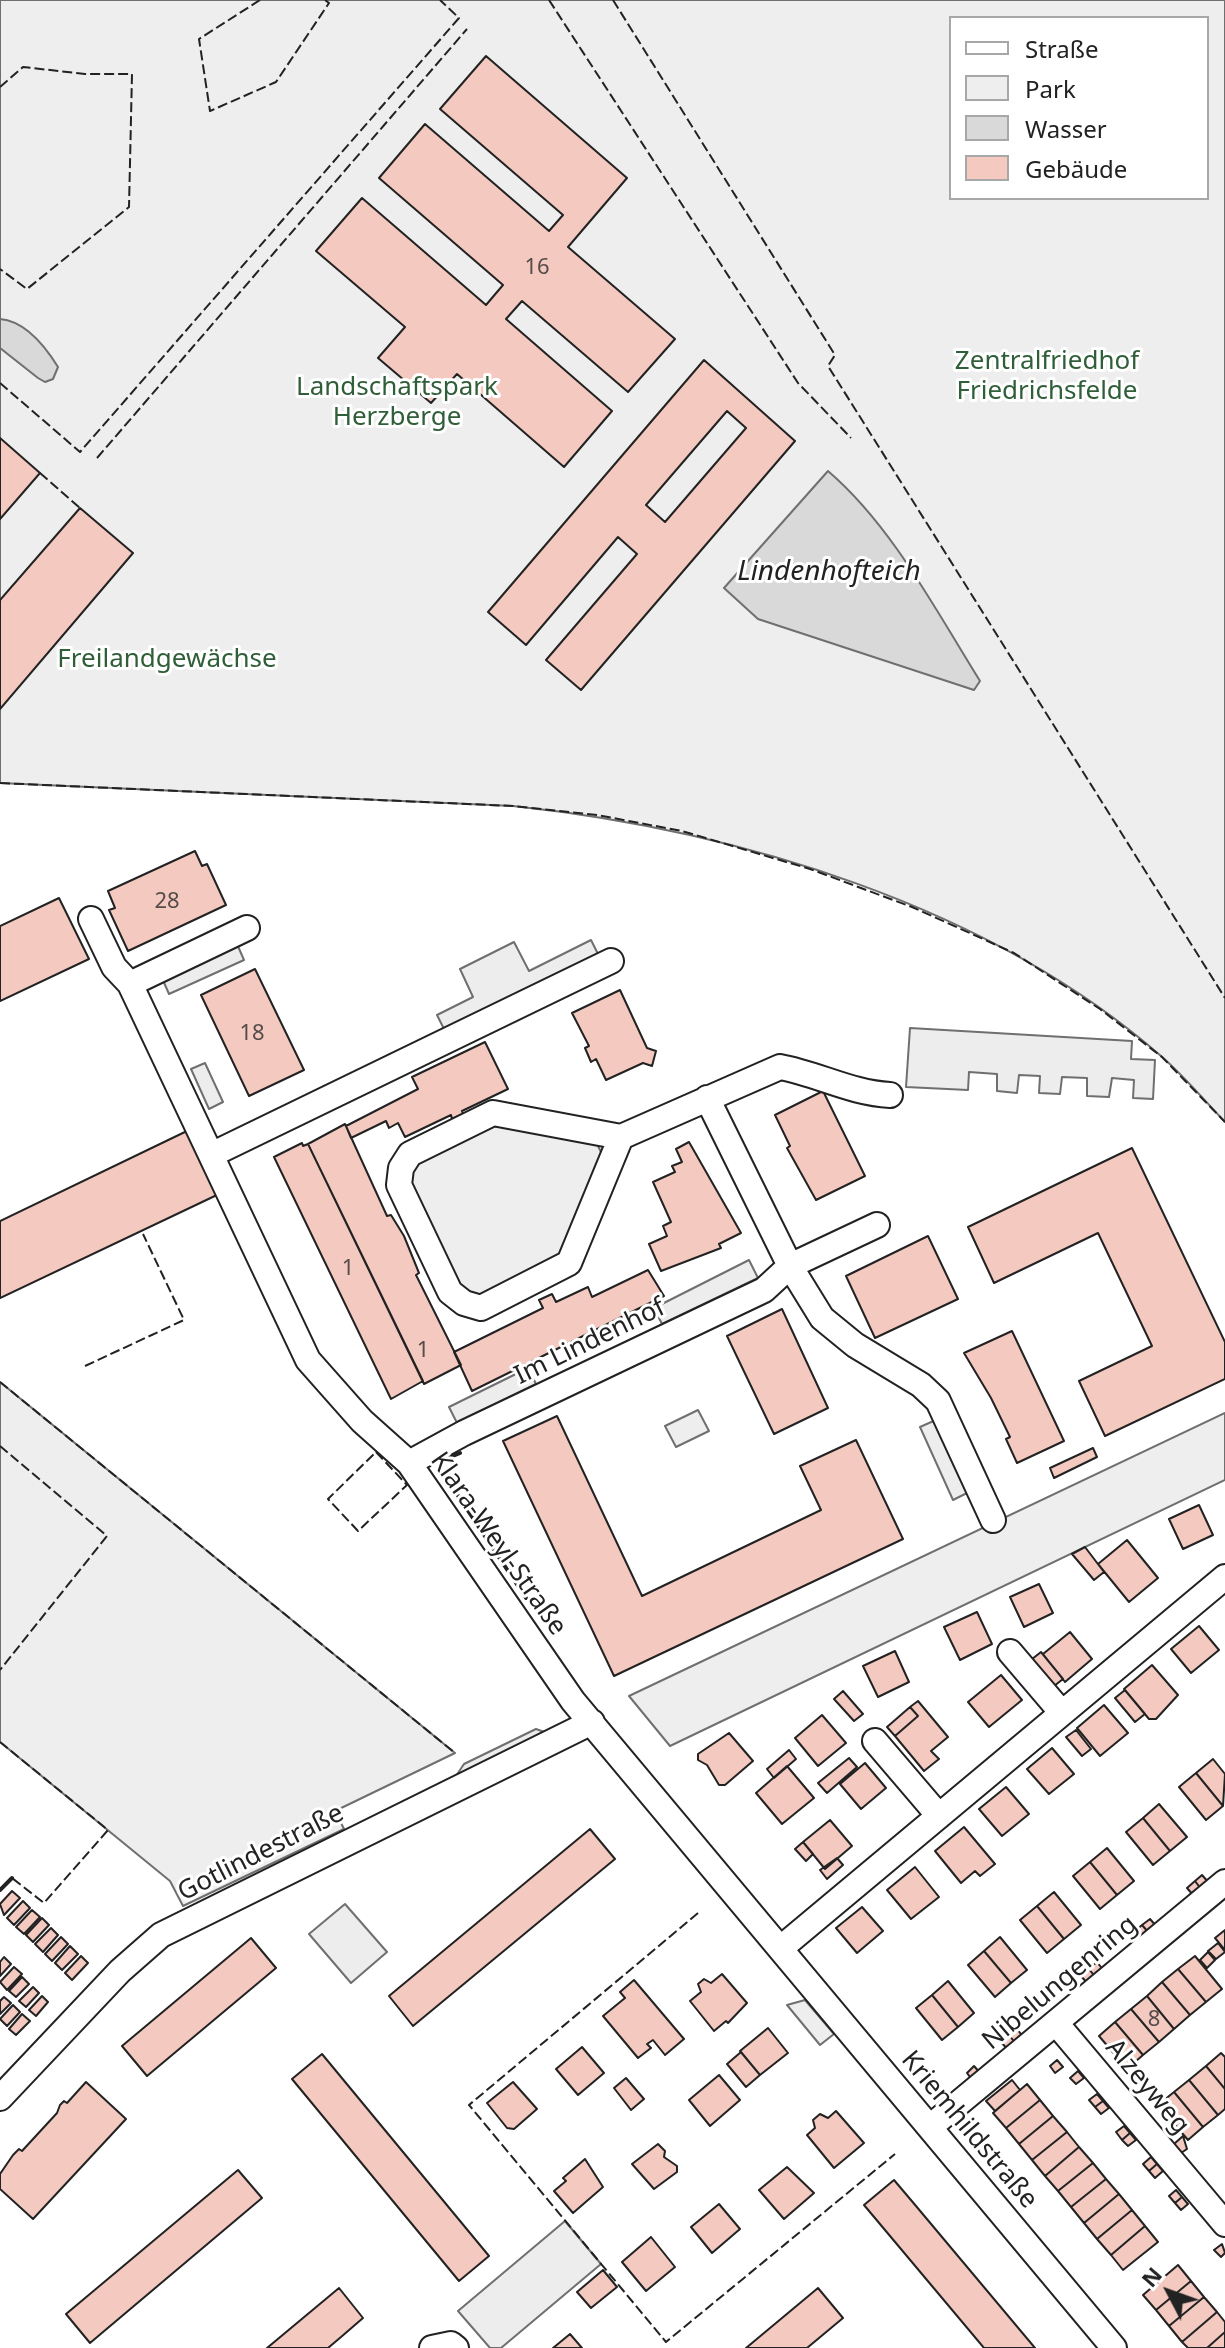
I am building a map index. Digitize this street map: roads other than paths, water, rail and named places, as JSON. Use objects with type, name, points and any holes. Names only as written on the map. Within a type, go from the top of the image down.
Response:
[{"type":"street","name":"Klara-Weyl-Straße","points":[[91,919],[114,967],[130,984],[308,1360],[362,1421],[409,1463],[573,1701],[592,1722]]},
{"type":"street","points":[[130,984],[247,928]]},
{"type":"street","points":[[213,1154],[611,961]]},
{"type":"street","points":[[621,1137],[569,1263],[481,1308],[464,1303],[450,1292],[399,1185],[401,1168],[410,1154],[493,1113],[621,1137],[780,1067],[867,1093],[890,1095]]},
{"type":"street","points":[[707,1098],[790,1266],[822,1318],[855,1345],[921,1385],[938,1401],[993,1520]]},
{"type":"street","name":"Im Lindenhof","points":[[409,1463],[464,1433],[764,1290],[790,1266],[877,1225]]},
{"type":"street","points":[[781,1948],[1225,1577]]},
{"type":"street","points":[[1010,1652],[1062,1713]]},
{"type":"street","name":"Kriemhildstraße","points":[[592,1722],[1114,2348]]},
{"type":"street","name":"Gotlindestraße","points":[[0,2098],[120,1971],[161,1935],[592,1722]]},
{"type":"street","points":[[875,1741],[939,1816]]},
{"type":"street","name":"Nibelungenring","points":[[930,2127],[1225,1882]]},
{"type":"street","name":"Alzeyweg","points":[[1056,2023],[1220,2208]]},
{"type":"water","points":[[0,319],[18,324],[41,343],[58,367],[53,379],[45,382],[38,378],[0,348]]},
{"type":"water","name":"Lindenhofteich","points":[[828,471],[872,517],[911,570],[980,681],[974,690],[758,619],[724,588]]},
{"type":"park label","name":"Zentralfriedhof Friedrichsfelde","points":[[1047,377]]},
{"type":"park label","name":"Landschaftspark Herzberge","points":[[397,403]]},
{"type":"park label","name":"Freilandgewächse","points":[[167,660]]}]
